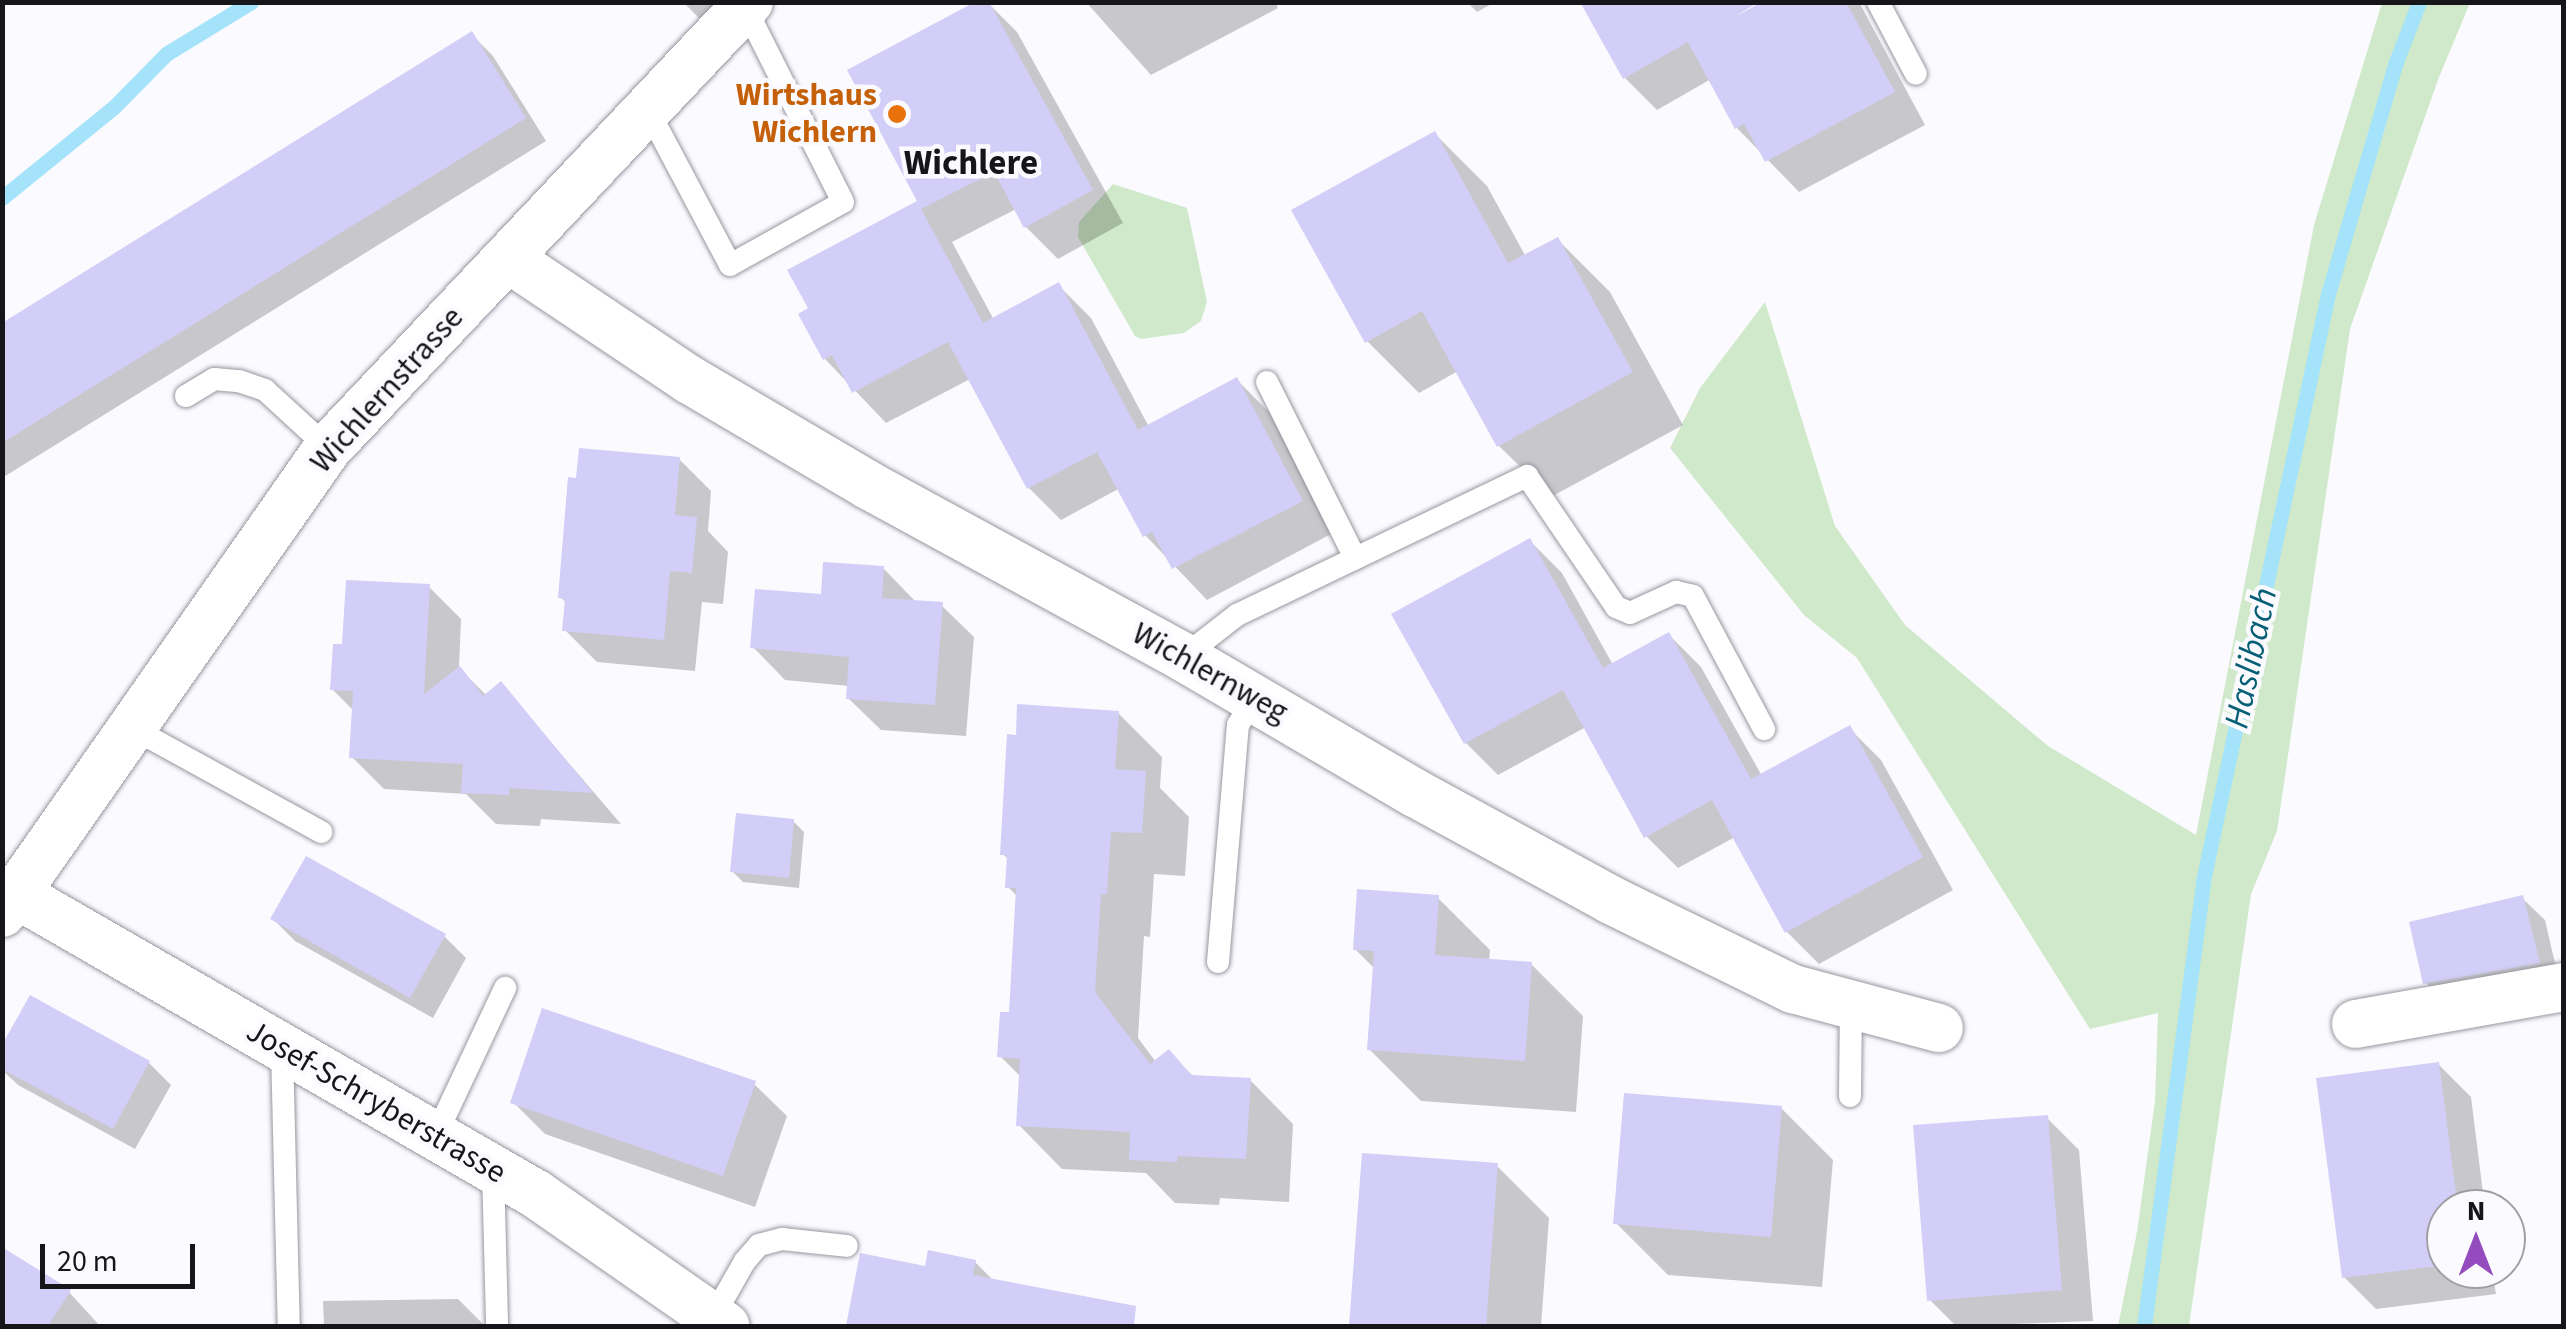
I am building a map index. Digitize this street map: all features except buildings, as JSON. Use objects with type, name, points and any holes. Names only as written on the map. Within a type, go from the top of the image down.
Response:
[{"type":"street","name":"Wichlernstrasse","points":[[9,904],[328,448],[747,5]]},
{"type":"street","name":"Wichlernweg","points":[[510,259],[706,390],[868,485],[1256,697],[1415,793],[1731,962],[1793,989],[1938,1028]]},
{"type":"street","name":"Josef-Schryberstrasse","points":[[9,904],[282,1049],[494,1170],[719,1322]]},
{"type":"street","points":[[2356,1024],[2564,987]]},
{"type":"lane","points":[[1878,2],[1916,74]]},
{"type":"lane","points":[[648,110],[730,265],[843,202],[747,5]]},
{"type":"lane","points":[[186,396],[214,379],[240,381],[266,390],[328,448]]},
{"type":"lane","points":[[1267,382],[1355,558]]},
{"type":"lane","points":[[1183,656],[1237,615],[1526,476],[1616,606],[1630,614],[1676,592],[1693,596],[1764,729]]},
{"type":"lane","points":[[1218,962],[1238,724],[1256,697]]},
{"type":"lane","points":[[132,728],[321,832]]},
{"type":"lane","points":[[434,1137],[505,988]]},
{"type":"lane","points":[[1850,1096],[1851,1005]]},
{"type":"lane","points":[[282,1049],[289,1326]]},
{"type":"lane","points":[[494,1170],[497,1326]]},
{"type":"lane","points":[[719,1322],[744,1261],[759,1245],[782,1239],[847,1246]]},
{"type":"green space","points":[[2382,3],[2470,3],[2439,77],[2350,329],[2277,831],[2251,894],[2189,1326],[2118,1326],[2137,1232],[2155,1101],[2158,1013],[2090,1029],[1857,658],[1804,615],[1670,448],[1700,388],[1765,302],[1835,526],[1905,625],[2048,746],[2196,835],[2314,225]]},
{"type":"green space","points":[[1113,184],[1187,208],[1207,302],[1201,321],[1184,333],[1141,339],[1135,336],[1078,237],[1079,222]]},
{"type":"waterway","points":[[2,198],[114,107],[166,54],[251,2]]},
{"type":"waterway","name":"Haslibach","points":[[2144,1326],[2203,881],[2328,294],[2396,62],[2419,2]]},
{"type":"place","name":"Wirtshaus Wichlern","points":[[897,114]]},
{"type":"district","name":"Wichlere","points":[[971,163]]}]
